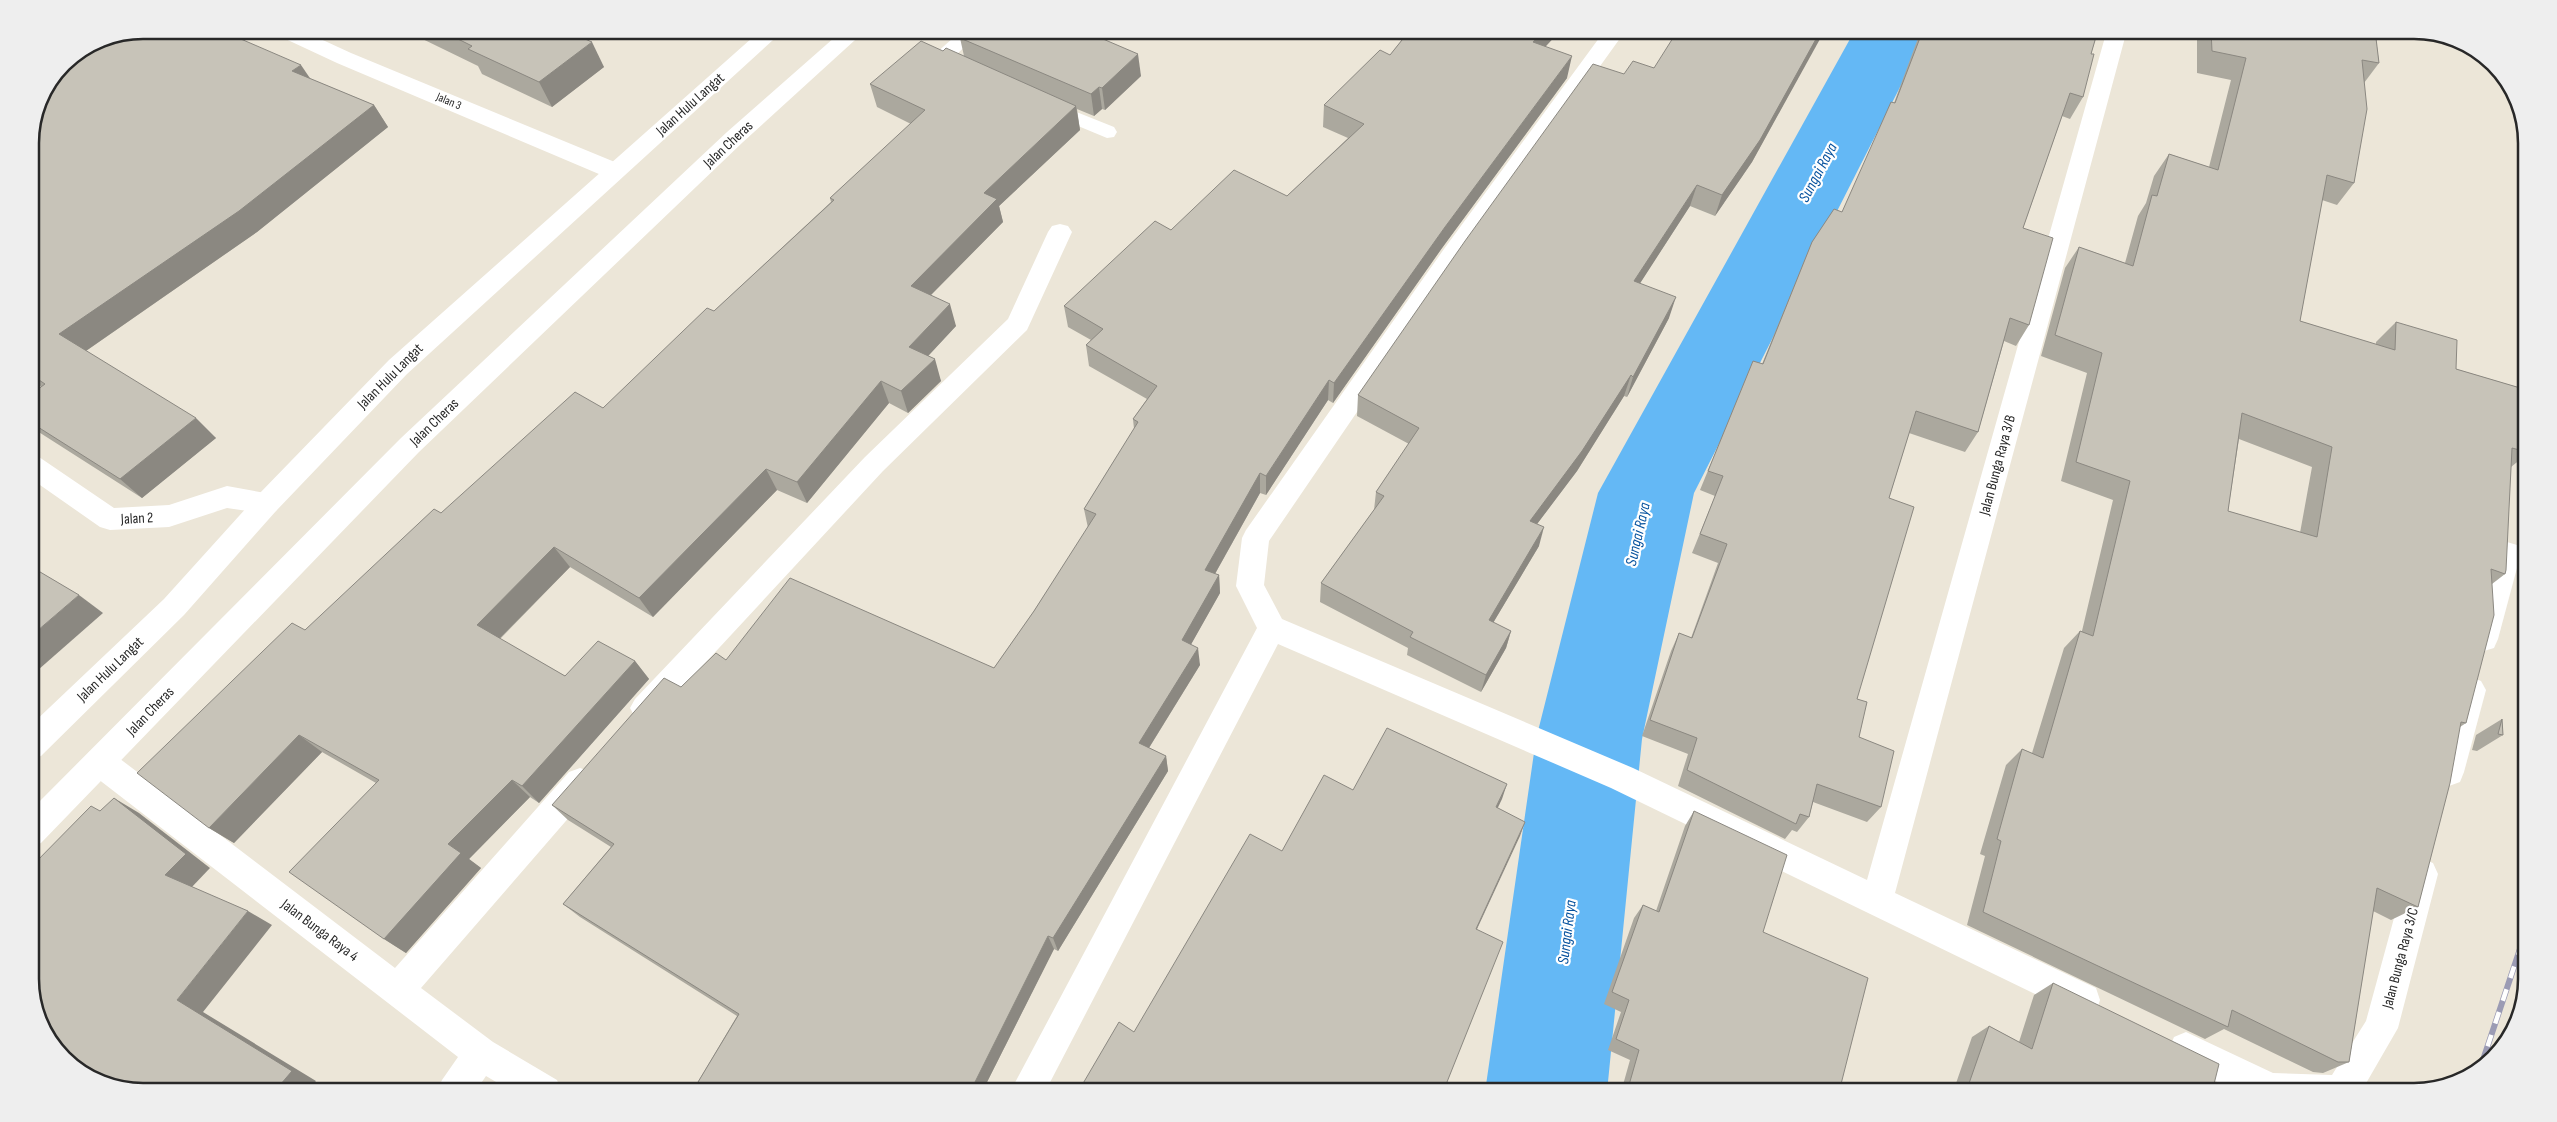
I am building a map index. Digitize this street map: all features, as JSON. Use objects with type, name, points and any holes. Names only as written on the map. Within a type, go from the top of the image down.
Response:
[{"type":"street","name":"Jalan 3","points":[[303,39],[344,58],[614,171]]},
{"type":"street","name":"Jalan Hulu Langat","points":[[39,737],[174,607],[267,503],[398,367],[614,171],[764,39]]},
{"type":"street","name":"Jalan Cheras","points":[[39,824],[410,445],[734,138],[846,39]]},
{"type":"street","points":[[1609,39],[1452,254],[1256,538],[1250,586],[1272,628],[1508,727],[1622,778],[2110,1012]]},
{"type":"street","name":"Jalan Bunga Raya 3/B","points":[[1877,900],[2115,39]]},
{"type":"street","points":[[629,726],[668,681],[874,464],[1018,324],[1060,232]]},
{"type":"street","name":"Jalan 2","points":[[39,470],[110,519],[169,516],[227,497],[267,503]]},
{"type":"street","points":[[2442,800],[2507,553]]},
{"type":"street","points":[[1032,1083],[1272,628]]},
{"type":"street","name":"Jalan Bunga Raya 4","points":[[100,762],[481,1054],[530,1083]]},
{"type":"street","points":[[398,989],[596,764]]},
{"type":"street","name":"Jalan Bunga Raya 3/C","points":[[2347,1083],[2381,1028],[2429,848]]},
{"type":"street","points":[[2164,1038],[2257,1083]]},
{"type":"street","points":[[460,1083],[481,1054]]},
{"type":"lane","points":[[963,39],[941,58],[976,74]]},
{"type":"lane","points":[[1037,101],[1107,132]]},
{"type":"building","points":[[143,39],[241,39],[301,65],[292,71],[374,105],[239,211],[59,334],[196,418],[120,479],[39,428],[39,388],[45,384],[39,380],[39,136],[44,110],[56,85],[69,69],[85,56],[110,44],[123,41]]},
{"type":"building","points":[[458,39],[585,39],[592,42],[539,82],[468,49],[472,46]]},
{"type":"building","points":[[962,39],[1103,39],[1138,54],[1102,88],[1099,87],[1091,94]]},
{"type":"building","points":[[1403,39],[1536,39],[1533,42],[1572,56],[1445,227],[1334,383],[1329,380],[1266,476],[1260,473],[1205,570],[1219,575],[1182,640],[1198,648],[1139,743],[1166,756],[1053,938],[1048,936],[974,1083],[697,1083],[739,1014],[563,904],[614,844],[552,805],[664,678],[681,687],[716,653],[726,660],[790,578],[994,668],[1034,611],[1096,514],[1084,509],[1138,422],[1133,419],[1157,386],[1086,345],[1103,329],[1064,306],[1155,221],[1171,230],[1234,170],[1287,196],[1364,124],[1324,105],[1380,50],[1390,55]]},
{"type":"building","points":[[1672,39],[1816,39],[1760,140],[1722,195],[1697,185],[1634,281],[1676,297],[1633,377],[1631,375],[1582,451],[1530,521],[1544,527],[1489,620],[1511,631],[1486,675],[1410,637],[1413,632],[1321,583],[1384,496],[1376,492],[1419,428],[1358,395],[1465,241],[1593,64],[1624,74],[1633,61],[1654,68]]},
{"type":"building","points":[[1920,39],[2095,39],[2091,54],[2094,54],[2083,97],[2070,93],[2023,228],[2053,238],[2029,325],[2010,318],[1978,432],[1916,411],[1889,498],[1914,507],[1857,699],[1867,702],[1859,737],[1894,751],[1881,807],[1817,784],[1809,817],[1800,814],[1796,824],[1687,770],[1697,738],[1650,720],[1679,633],[1692,638],[1727,544],[1700,534],[1723,476],[1708,471],[1753,361],[1763,364],[1812,242],[1834,209],[1842,212],[1891,102],[1895,103]]},
{"type":"building","points":[[2211,39],[2376,39],[2379,63],[2362,60],[2367,109],[2354,183],[2327,175],[2300,321],[2395,350],[2396,322],[2457,340],[2456,369],[2518,387],[2518,450],[2512,448],[2505,574],[2491,569],[2494,615],[2466,723],[2461,722],[2450,783],[2418,907],[2377,888],[2349,1062],[2338,1062],[2232,1010],[2228,1027],[1983,912],[2001,841],[1997,839],[2022,749],[2043,758],[2080,631],[2093,636],[2130,481],[2076,462],[2102,353],[2055,335],[2079,247],[2133,266],[2152,195],[2157,196],[2169,154],[2218,170],[2246,58],[2212,51]],"holes":[[[2242,413],[2332,447],[2317,537],[2228,511]]]},
{"type":"building","points":[[921,41],[943,51],[946,48],[1076,106],[984,193],[997,199],[911,286],[950,304],[909,347],[935,359],[901,391],[881,381],[797,482],[766,469],[639,598],[554,547],[477,625],[565,676],[598,641],[635,661],[522,786],[512,780],[448,844],[461,853],[384,939],[289,872],[379,780],[299,735],[209,828],[137,773],[292,623],[305,630],[434,509],[441,513],[575,392],[603,408],[707,308],[714,311],[834,200],[830,198],[925,110],[870,84]]},
{"type":"building","points":[[39,571],[79,595],[39,629]]},
{"type":"building","points":[[2502,719],[2503,735],[2498,734]]},
{"type":"building","points":[[1387,728],[1507,784],[1496,807],[1525,822],[1476,929],[1503,942],[1447,1083],[1083,1083],[1119,1022],[1134,1032],[1250,834],[1282,851],[1324,775],[1353,790]]},
{"type":"building","points":[[114,798],[186,854],[165,875],[248,911],[177,1000],[292,1071],[282,1083],[143,1083],[123,1081],[103,1075],[80,1062],[56,1037],[44,1012],[39,986],[39,859],[91,806],[100,811]]},
{"type":"building","points":[[1694,811],[1787,855],[1763,932],[1868,978],[1841,1083],[1630,1083],[1639,1050],[1616,1039],[1629,1000],[1612,992],[1643,905],[1659,912]]},
{"type":"building","points":[[2053,983],[2219,1064],[2214,1083],[1969,1083],[1989,1026],[2032,1049]]},
{"type":"waterway","name":"Sungai Raya","points":[[1547,1083],[1589,739],[1646,493],[1887,39]]},
{"type":"railway","points":[[2484,1056],[2518,955]]}]
